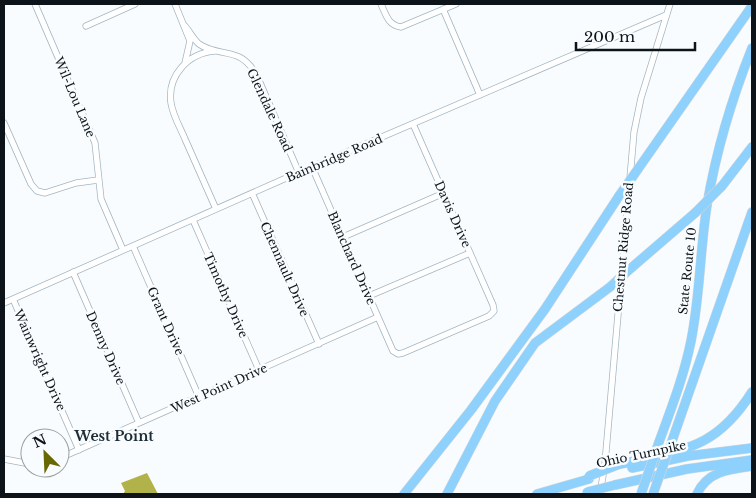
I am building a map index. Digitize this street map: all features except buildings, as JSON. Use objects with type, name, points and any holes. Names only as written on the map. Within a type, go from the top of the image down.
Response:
[{"type":"highway","points":[[404,494],[471,410],[541,315],[638,168],[752,6]]},
{"type":"highway","name":"State Route 10","points":[[640,494],[682,375],[691,340],[707,205],[731,106],[752,48]]},
{"type":"highway","points":[[447,494],[489,410],[535,343],[610,287],[694,213],[722,186],[752,147]]},
{"type":"highway","points":[[653,494],[752,212]]},
{"type":"highway","points":[[617,468],[684,450],[707,440],[729,423],[752,392]]},
{"type":"highway","name":"Ohio Turnpike","points":[[537,494],[617,468],[752,448]]},
{"type":"highway","name":"Ohio Turnpike","points":[[583,493],[680,470],[752,460]]},
{"type":"highway","points":[[697,494],[704,483],[714,475],[727,470],[752,466]]},
{"type":"street","name":"Wil-Lou Lane","points":[[35,4],[92,134],[98,155],[98,180],[103,205],[123,250]]},
{"type":"street","points":[[86,26],[127,5],[135,4]]},
{"type":"street","points":[[176,4],[190,41],[185,63]]},
{"type":"street","points":[[381,4],[390,22],[399,27],[406,26],[456,4]]},
{"type":"street","name":"Chestnut Ridge Road","points":[[600,494],[605,463],[634,132],[641,98],[670,4]]},
{"type":"street","points":[[443,9],[480,95]]},
{"type":"street","name":"Bainbridge Road","points":[[4,303],[252,193],[666,15]]},
{"type":"street","name":"Glendale Road","points":[[184,25],[199,43],[217,51],[240,57],[254,71],[299,173]]},
{"type":"street","points":[[216,209],[172,107],[171,95],[172,84],[177,73],[185,63],[198,55],[217,51]]},
{"type":"street","points":[[4,123],[30,184],[37,191],[45,193],[76,183],[98,180]]},
{"type":"street","name":"Davis Drive","points":[[392,349],[396,353],[402,353],[493,313],[493,305],[413,124]]},
{"type":"street","name":"Blanchard Drive","points":[[312,167],[392,349]]},
{"type":"street","name":"Chennault Drive","points":[[252,193],[318,344]]},
{"type":"street","points":[[343,236],[444,193]]},
{"type":"street","name":"Timothy Drive","points":[[192,220],[259,370]]},
{"type":"street","name":"Grant Drive","points":[[133,246],[199,397]]},
{"type":"street","points":[[369,296],[470,253]]},
{"type":"street","name":"Denny Drive","points":[[73,272],[139,423]]},
{"type":"street","name":"Wainwright Drive","points":[[13,299],[80,450]]},
{"type":"street","name":"West Point Drive","points":[[70,454],[378,318]]},
{"type":"street","points":[[4,459],[20,462]]},
{"type":"shaded area","points":[[147,473],[158,494],[123,494],[125,491],[121,483]]},
{"type":"district","name":"West Point","points":[[114,436]]}]
